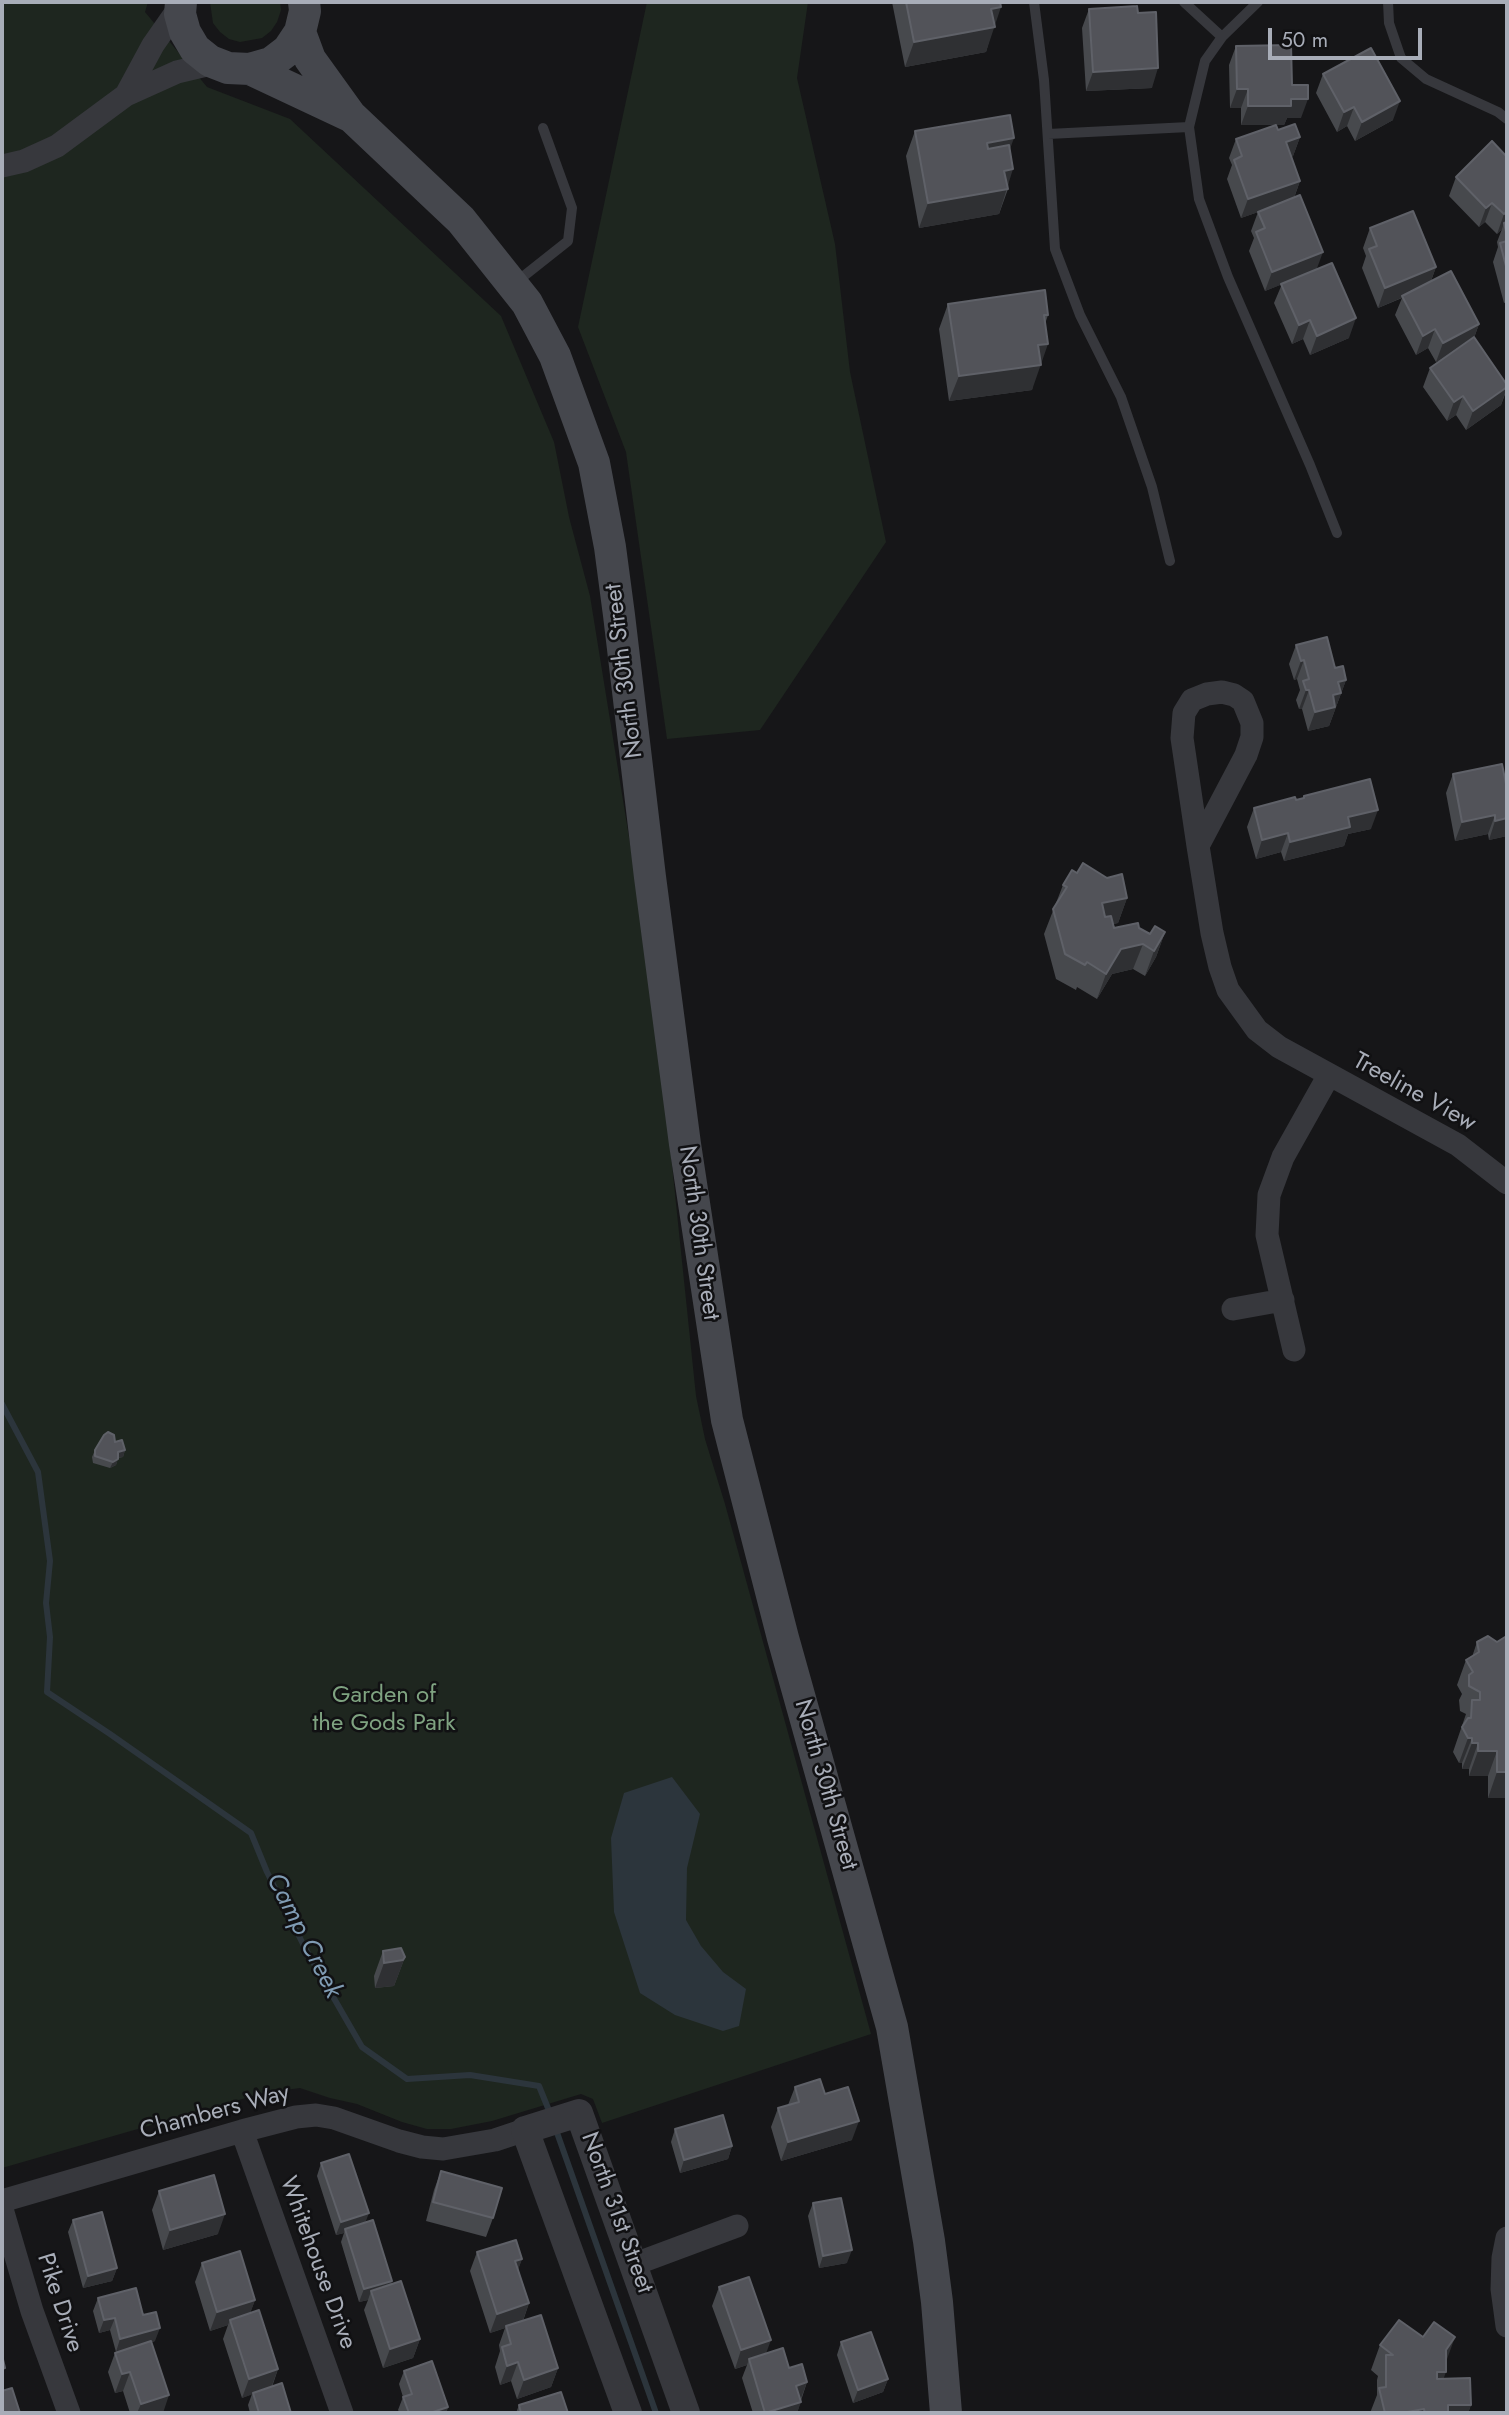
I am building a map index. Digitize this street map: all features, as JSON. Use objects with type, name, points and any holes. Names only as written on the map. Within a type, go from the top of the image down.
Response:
[{"type":"main road","points":[[181,3],[180,13],[185,32],[195,49],[215,63]]},
{"type":"main road","name":"North 30th Street","points":[[215,63],[228,68],[250,69],[271,63],[288,50],[302,17]]},
{"type":"main road","name":"North 30th Street","points":[[302,17],[310,59],[351,116],[461,219],[513,284],[539,324],[555,356],[594,463],[619,615],[685,1144],[727,1420],[783,1638],[892,2027],[929,2241],[946,2413]]},
{"type":"main road","name":"North 30th Street","points":[[250,69],[351,116]]},
{"type":"street","points":[[126,95],[153,45],[181,3]]},
{"type":"street","points":[[2,166],[57,146],[126,95],[177,72],[215,63]]},
{"type":"street","name":"Treeline View","points":[[1198,846],[1246,755],[1252,737],[1252,723],[1243,701],[1222,692],[1192,700],[1184,713],[1182,738],[1198,846],[1212,933],[1228,990],[1257,1030],[1279,1047],[1458,1145],[1507,1183]]},
{"type":"street","name":"Treeline View","points":[[1294,1350],[1267,1235],[1269,1195],[1283,1157],[1329,1074]]},
{"type":"street","points":[[1233,1309],[1283,1300]]},
{"type":"street","name":"North 31st Street","points":[[525,2130],[579,2113],[687,2413]]},
{"type":"street","name":"Chambers Way","points":[[2,2201],[242,2130],[296,2117],[316,2115],[353,2123],[422,2147],[443,2149],[495,2140],[525,2130]]},
{"type":"street","name":"Whitehouse Drive","points":[[242,2130],[342,2413]]},
{"type":"street","points":[[525,2130],[628,2413]]},
{"type":"street","name":"Pike Drive","points":[[2,2209],[32,2311],[69,2413]]},
{"type":"street","points":[[635,2263],[737,2226]]},
{"type":"street","points":[[1507,2238],[1502,2289],[1507,2326]]},
{"type":"lane","points":[[1034,2],[1044,80],[1055,248],[1080,315],[1121,397],[1152,487],[1170,561]]},
{"type":"lane","points":[[1184,2],[1222,37]]},
{"type":"lane","points":[[1258,2],[1222,37],[1205,61],[1189,127],[1199,199],[1228,277],[1337,533]]},
{"type":"lane","points":[[1388,2],[1389,23],[1401,58],[1426,79],[1507,119]]},
{"type":"lane","points":[[1048,134],[1189,127]]},
{"type":"lane","points":[[513,284],[568,241],[572,208],[543,128]]},
{"type":"green space","name":"Garden of the Gods Park","points":[[2,2],[148,2],[145,12],[207,87],[290,119],[501,316],[554,442],[569,517],[590,596],[654,992],[696,1396],[705,1439],[871,2034],[602,2123],[593,2099],[581,2094],[492,2121],[451,2129],[427,2129],[357,2104],[300,2088],[263,2093],[2,2168]]},
{"type":"green space","points":[[210,2],[280,2],[281,10],[271,31],[262,38],[240,42],[229,39],[213,23]]},
{"type":"green space","points":[[647,2],[808,2],[797,78],[835,244],[850,372],[886,542],[760,730],[667,739],[626,452],[578,327]]},
{"type":"shaded area","points":[[672,1777],[700,1814],[687,1868],[686,1920],[701,1946],[723,1972],[746,1989],[739,2026],[723,2031],[675,2015],[640,1993],[614,1912],[611,1838],[624,1793]]},
{"type":"building","points":[[906,2],[1000,2],[1001,7],[991,9],[995,27],[914,42]]},
{"type":"building","points":[[1137,6],[1138,13],[1156,12],[1158,68],[1093,72],[1089,9]]},
{"type":"building","points":[[1291,45],[1292,85],[1308,85],[1308,99],[1291,99],[1291,106],[1248,106],[1248,89],[1237,89],[1236,46]]},
{"type":"building","points":[[1371,48],[1400,101],[1362,122],[1354,107],[1344,112],[1323,74]]},
{"type":"building","points":[[1010,115],[1014,138],[987,143],[988,149],[1009,145],[1013,169],[1004,171],[1008,189],[928,203],[915,131]]},
{"type":"building","points":[[1295,124],[1300,137],[1286,142],[1300,181],[1248,199],[1234,160],[1242,156],[1236,139],[1276,125],[1278,130]]},
{"type":"building","points":[[1492,141],[1507,157],[1507,211],[1504,214],[1492,203],[1486,208],[1456,177]]},
{"type":"building","points":[[1300,195],[1323,252],[1272,272],[1256,232],[1265,228],[1258,212]]},
{"type":"building","points":[[1413,211],[1436,267],[1385,288],[1369,249],[1377,246],[1370,228]]},
{"type":"building","points":[[1507,241],[1507,270],[1500,243]]},
{"type":"building","points":[[1332,263],[1356,318],[1317,336],[1310,320],[1299,325],[1281,284]]},
{"type":"building","points":[[1451,271],[1479,324],[1443,343],[1435,329],[1423,336],[1402,296]]},
{"type":"building","points":[[1045,290],[1048,315],[1044,315],[1048,344],[1038,345],[1041,365],[959,376],[948,304]]},
{"type":"building","points":[[1474,337],[1507,387],[1473,411],[1463,396],[1454,402],[1430,368]]},
{"type":"building","points":[[1327,637],[1335,668],[1343,666],[1346,680],[1338,682],[1341,693],[1333,695],[1335,707],[1315,712],[1309,690],[1306,690],[1303,681],[1309,679],[1304,660],[1301,661],[1296,645]]},
{"type":"building","points":[[1502,764],[1507,789],[1507,818],[1495,821],[1495,815],[1462,822],[1453,774]]},
{"type":"building","points":[[1370,779],[1378,810],[1348,817],[1350,827],[1290,842],[1288,833],[1262,840],[1254,808],[1295,797],[1296,800],[1304,798]]},
{"type":"building","points":[[1083,863],[1107,878],[1122,874],[1127,898],[1102,903],[1105,917],[1111,916],[1114,928],[1138,923],[1139,928],[1150,934],[1155,926],[1165,932],[1154,951],[1143,944],[1121,949],[1106,974],[1087,962],[1085,965],[1065,954],[1053,909],[1067,887],[1063,885],[1072,870],[1077,873]]},
{"type":"building","points":[[108,1432],[114,1435],[115,1442],[122,1440],[125,1450],[118,1452],[118,1459],[113,1462],[95,1456],[95,1450]]},
{"type":"building","points":[[1488,1636],[1497,1642],[1507,1637],[1507,1772],[1497,1772],[1497,1751],[1478,1751],[1478,1743],[1472,1743],[1472,1738],[1468,1738],[1462,1727],[1468,1718],[1471,1718],[1472,1700],[1480,1700],[1480,1692],[1469,1686],[1469,1675],[1473,1672],[1466,1660],[1479,1652],[1477,1642]]},
{"type":"building","points":[[401,1948],[405,1957],[403,1960],[384,1963],[383,1951]]},
{"type":"building","points":[[820,2079],[825,2094],[848,2087],[859,2121],[788,2142],[778,2108],[799,2102],[795,2087]]},
{"type":"building","points":[[723,2115],[732,2146],[684,2160],[675,2129]]},
{"type":"building","points":[[349,2154],[369,2213],[341,2222],[321,2163]]},
{"type":"building","points":[[441,2171],[502,2188],[493,2218],[433,2202]]},
{"type":"building","points":[[214,2175],[225,2214],[170,2230],[159,2191]]},
{"type":"building","points":[[841,2198],[852,2250],[823,2256],[813,2203]]},
{"type":"building","points":[[102,2212],[117,2268],[88,2276],[73,2220]]},
{"type":"building","points":[[373,2220],[392,2281],[364,2289],[345,2229]]},
{"type":"building","points":[[516,2240],[522,2259],[515,2261],[529,2303],[497,2314],[477,2252]]},
{"type":"building","points":[[240,2251],[255,2300],[217,2312],[202,2263]]},
{"type":"building","points":[[749,2277],[771,2340],[741,2350],[719,2287]]},
{"type":"building","points":[[401,2281],[420,2339],[390,2349],[371,2291]]},
{"type":"building","points":[[136,2288],[143,2315],[156,2312],[160,2328],[120,2339],[115,2318],[104,2320],[98,2298]]},
{"type":"building","points":[[259,2310],[278,2369],[249,2379],[230,2320]]},
{"type":"building","points":[[541,2315],[558,2368],[524,2380],[518,2362],[507,2366],[502,2347],[511,2344],[506,2326]]},
{"type":"building","points":[[1399,2320],[1423,2337],[1434,2322],[1455,2337],[1446,2350],[1446,2372],[1437,2372],[1437,2379],[1470,2378],[1471,2405],[1448,2405],[1448,2413],[1425,2413],[1424,2409],[1385,2413],[1379,2388],[1386,2387],[1386,2355],[1393,2355],[1380,2345]]},
{"type":"building","points":[[871,2332],[888,2379],[858,2390],[841,2342]]},
{"type":"building","points":[[151,2341],[169,2395],[141,2404],[130,2372],[122,2374],[115,2353]]},
{"type":"building","points":[[783,2348],[789,2368],[802,2364],[807,2382],[796,2386],[801,2402],[765,2413],[749,2359]]},
{"type":"building","points":[[432,2361],[448,2407],[430,2413],[409,2413],[403,2397],[412,2394],[404,2371]]},
{"type":"building","points":[[282,2383],[291,2413],[259,2413],[253,2393]]},
{"type":"building","points":[[12,2388],[20,2413],[2,2413],[2,2391]]},
{"type":"building","points":[[561,2392],[568,2413],[521,2413],[519,2405]]},
{"type":"waterway","name":"Camp Creek","points":[[2,1404],[38,1472],[50,1561],[46,1603],[50,1637],[47,1692],[251,1833],[305,1948],[362,2047],[407,2079],[470,2075],[539,2086],[550,2113]]},
{"type":"waterway","name":"Camp Creek","points":[[555,2127],[656,2413]]}]
